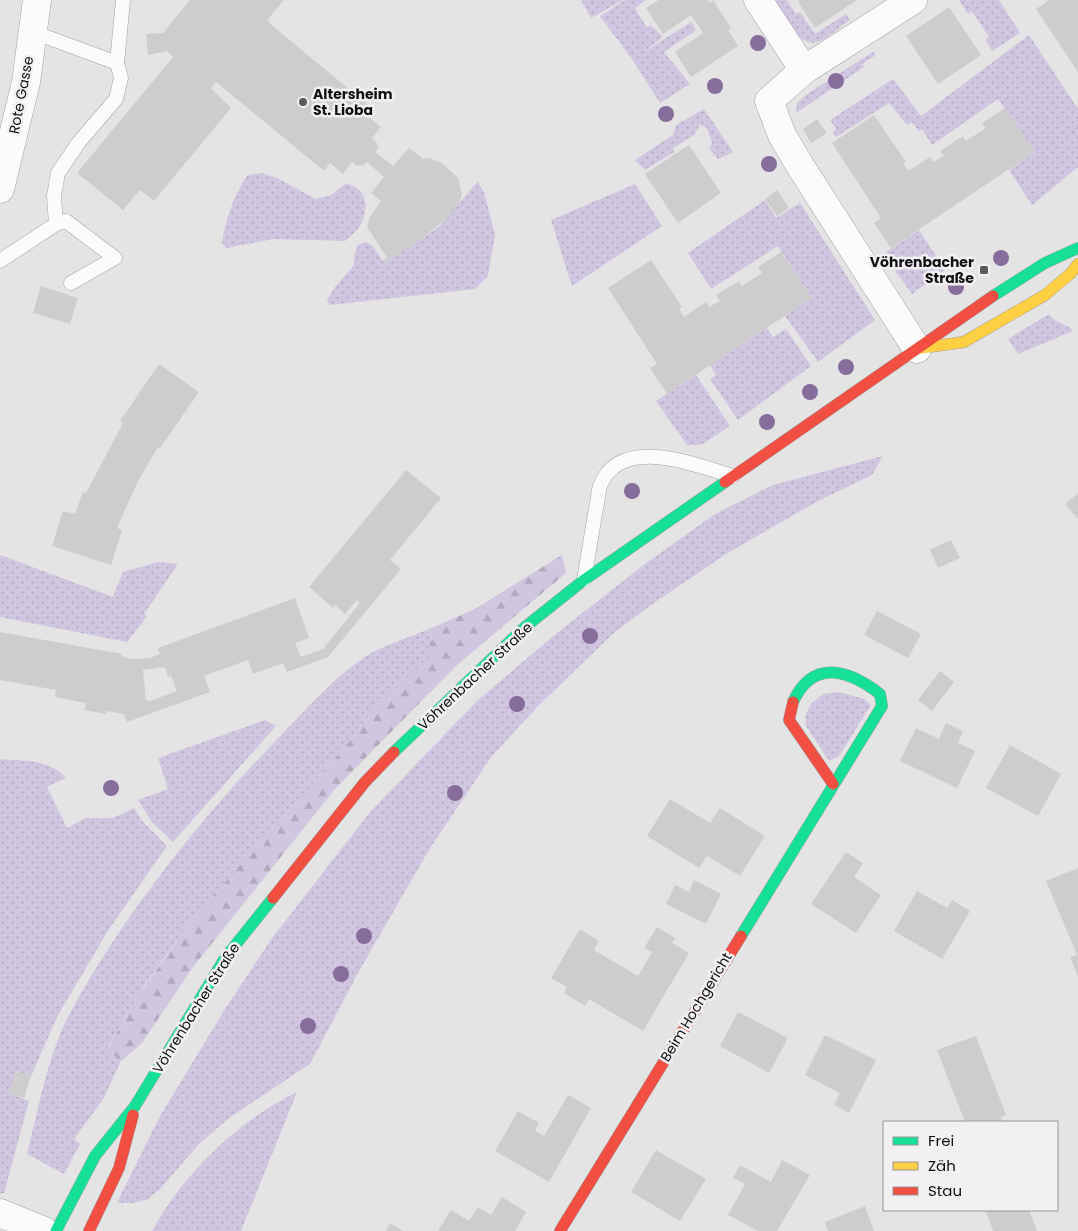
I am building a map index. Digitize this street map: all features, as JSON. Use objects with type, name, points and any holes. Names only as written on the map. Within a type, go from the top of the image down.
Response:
[{"type":"street","name":"Rote Gasse","points":[[0,189],[26,82],[37,0]]},
{"type":"street","points":[[758,0],[804,70]]},
{"type":"street","points":[[913,0],[804,70],[770,101],[782,135],[917,349]]},
{"type":"street","name":"Vöhrenbacher Straße","points":[[56,1231],[95,1156],[135,1106],[225,958],[366,782],[438,708],[524,627],[584,580],[917,349],[957,319],[1045,263],[1078,248]]},
{"type":"street","name":"Vöhrenbacher Straße","points":[[917,349],[964,342],[1045,295],[1078,264]]},
{"type":"street","name":"Beim Hochgericht","points":[[560,1231],[882,706],[880,694],[860,679],[828,672],[812,678],[798,693],[790,706],[789,720],[833,784]]},
{"type":"street","name":"Vöhrenbacher Straße","points":[[89,1231],[119,1168],[135,1106]]},
{"type":"street","points":[[0,1212],[44,1231]]},
{"type":"lane","points":[[56,224],[54,196],[58,173],[79,142],[116,98],[121,78],[117,63],[123,0]]},
{"type":"lane","points":[[33,32],[117,63]]},
{"type":"lane","points":[[0,261],[56,224],[66,221],[115,258],[71,283]]},
{"type":"lane","points":[[584,580],[600,486],[610,470],[624,459],[647,455],[696,465],[734,476]]},
{"type":"green space","points":[[581,0],[623,0],[591,18]]},
{"type":"green space","points":[[625,0],[646,0],[635,8],[647,28],[651,25],[663,37],[644,52],[691,22],[696,30],[664,52],[690,84],[660,103],[632,59],[600,16]]},
{"type":"green space","points":[[773,0],[787,0],[796,14],[800,12],[815,34],[846,14],[850,20],[825,38],[817,42],[810,42],[803,40],[797,35]]},
{"type":"green space","points":[[959,0],[999,0],[1020,33],[992,51],[985,40],[989,37],[972,11],[968,14]]},
{"type":"green space","points":[[1029,35],[1078,109],[1078,167],[1032,205],[1009,170],[1035,152],[998,99],[932,145],[922,129],[919,132],[912,122],[907,125],[889,103],[836,137],[833,133],[836,129],[830,120],[893,79],[921,116]]},
{"type":"green space","points":[[873,52],[876,55],[862,64],[864,67],[796,113],[797,103],[807,94]]},
{"type":"green space","points":[[704,109],[733,152],[718,159],[709,148],[712,143],[707,128],[700,125],[694,135],[673,148],[674,152],[645,170],[635,160],[673,135],[676,125]]},
{"type":"green space","points":[[262,173],[277,178],[316,199],[331,195],[345,184],[353,186],[358,189],[365,200],[365,213],[358,229],[345,241],[274,239],[226,248],[222,243],[223,234],[231,207],[239,190],[248,175]]},
{"type":"green space","points":[[478,181],[485,195],[495,235],[488,276],[475,289],[329,305],[327,300],[335,287],[354,265],[354,256],[358,245],[366,242],[372,245],[384,263],[439,227]]},
{"type":"green space","points":[[635,184],[662,226],[572,286],[551,220]]},
{"type":"green space","points":[[765,200],[776,218],[800,203],[875,320],[818,362],[785,316],[811,298],[778,246],[711,289],[688,253]]},
{"type":"green space","points":[[919,230],[945,270],[912,294],[883,254]]},
{"type":"green space","points":[[1049,314],[1052,318],[1073,331],[1018,354],[1008,339]]},
{"type":"green space","points":[[767,328],[773,337],[786,329],[811,366],[738,420],[710,379],[716,375],[710,365]]},
{"type":"green space","points":[[696,375],[730,426],[701,445],[687,445],[656,401]]},
{"type":"green space","points":[[883,456],[872,475],[818,501],[726,554],[651,605],[615,632],[538,706],[492,756],[430,848],[358,973],[310,1064],[229,1118],[199,1144],[161,1188],[148,1199],[134,1203],[117,1203],[159,1118],[225,1009],[272,938],[371,811],[477,701],[552,637],[645,564],[715,514],[773,485]]},
{"type":"green space","points":[[0,555],[113,597],[123,572],[158,562],[178,564],[144,614],[147,616],[127,642],[0,617]]},
{"type":"green space","points":[[562,555],[566,573],[456,666],[335,789],[193,967],[142,1043],[121,1061],[107,1050],[139,994],[194,917],[345,747],[373,711],[429,657],[431,628],[475,609]]},
{"type":"green space","points":[[431,628],[429,657],[373,711],[345,747],[194,917],[145,984],[107,1049],[121,1061],[104,1098],[74,1139],[80,1144],[64,1174],[27,1154],[49,1064],[70,1013],[115,938],[168,865],[225,796],[331,684],[362,659],[377,650]]},
{"type":"green space","points":[[839,692],[864,699],[871,705],[839,756],[829,761],[806,726],[805,716],[811,704],[823,694]]},
{"type":"green space","points":[[265,720],[276,726],[173,842],[152,822],[138,800],[168,789],[158,758]]},
{"type":"green space","points":[[0,759],[44,764],[52,767],[66,778],[47,787],[67,828],[86,818],[113,818],[134,808],[143,822],[167,846],[109,929],[58,1015],[31,1076],[16,1071],[9,1093],[29,1101],[4,1193],[0,1194]]},
{"type":"green space","points":[[297,1092],[241,1231],[152,1231],[180,1189],[214,1151],[254,1118]]},
{"type":"building","name":"Altersheim St. Lioba","points":[[190,0],[284,0],[268,19],[269,23],[373,109],[374,116],[371,119],[381,127],[372,138],[377,143],[378,149],[375,152],[393,166],[409,148],[423,159],[429,158],[442,163],[458,178],[462,193],[460,202],[450,216],[412,246],[384,263],[382,261],[387,258],[367,227],[370,217],[381,201],[371,193],[384,177],[367,162],[364,165],[357,166],[352,162],[343,174],[330,163],[324,171],[216,82],[211,88],[231,108],[154,201],[140,190],[123,210],[77,173],[173,57],[167,51],[148,55],[146,34],[163,33]]},
{"type":"building","points":[[659,0],[708,0],[710,3],[713,0],[731,28],[728,30],[738,46],[691,77],[675,52],[703,33],[691,15],[663,34],[646,8]]},
{"type":"building","points":[[800,0],[857,0],[815,28],[798,2]]},
{"type":"building","points":[[1049,0],[1078,0],[1078,72],[1036,9]]},
{"type":"building","points":[[949,7],[981,55],[938,84],[906,36]]},
{"type":"building","points":[[1005,108],[1035,152],[891,248],[874,223],[881,218],[832,143],[874,115],[906,162],[903,164],[908,171],[930,157],[933,162],[944,156],[940,151],[963,136],[966,141],[986,128],[982,123]]},
{"type":"building","points":[[817,119],[827,133],[811,143],[803,129]]},
{"type":"building","points":[[689,145],[721,193],[678,223],[645,174]]},
{"type":"building","points":[[777,190],[789,208],[777,216],[765,199]]},
{"type":"building","points":[[781,252],[812,298],[667,394],[650,368],[657,364],[608,288],[651,260],[682,307],[679,309],[684,317],[706,302],[709,307],[720,301],[716,295],[739,281],[742,286],[762,273],[758,267]]},
{"type":"building","points":[[41,286],[78,298],[70,324],[33,313]]},
{"type":"building","points":[[159,364],[199,392],[160,448],[158,447],[138,481],[117,528],[122,530],[111,565],[52,546],[63,511],[75,514],[83,492],[86,493],[123,423],[120,421]]},
{"type":"building","points":[[406,470],[441,498],[390,560],[401,569],[328,657],[287,672],[283,663],[253,674],[248,660],[204,676],[210,692],[127,722],[124,714],[107,711],[106,714],[84,710],[86,703],[55,697],[56,690],[0,680],[0,632],[122,654],[121,656],[132,659],[150,658],[160,654],[158,648],[295,598],[309,638],[295,643],[301,657],[323,649],[360,603],[357,600],[345,614],[335,605],[333,608],[309,587]],"holes":[[[165,667],[168,677],[171,676],[177,691],[150,701],[146,700],[143,670]]]},
{"type":"building","points":[[1078,493],[1078,519],[1065,504]]},
{"type":"building","points":[[951,540],[960,558],[938,568],[930,550]]},
{"type":"building","points":[[877,611],[921,634],[908,658],[864,635]]},
{"type":"building","points":[[940,671],[954,682],[932,711],[918,700]]},
{"type":"building","points":[[946,723],[963,731],[958,743],[975,751],[957,788],[900,761],[916,728],[939,739]]},
{"type":"building","points":[[1010,745],[1061,774],[1038,816],[986,788]]},
{"type":"building","points":[[670,799],[710,823],[720,808],[765,836],[740,876],[707,856],[699,868],[647,836]]},
{"type":"building","points":[[846,852],[863,863],[854,877],[881,895],[856,933],[811,904]]},
{"type":"building","points":[[1078,868],[1078,977],[1070,957],[1077,955],[1046,881]]},
{"type":"building","points":[[694,880],[721,894],[706,924],[666,904],[675,885],[689,892]]},
{"type":"building","points":[[917,891],[947,908],[952,900],[970,911],[942,959],[894,931]]},
{"type":"building","points":[[657,927],[675,938],[672,943],[689,953],[643,1031],[589,999],[585,1006],[564,993],[567,987],[551,978],[580,929],[599,941],[594,950],[638,976],[652,952],[644,948]]},
{"type":"building","points":[[738,1012],[788,1038],[769,1073],[720,1046]]},
{"type":"building","points":[[825,1035],[876,1060],[849,1113],[834,1105],[840,1093],[805,1075]]},
{"type":"building","points":[[976,1036],[1006,1115],[1001,1117],[1003,1121],[965,1121],[937,1050]]},
{"type":"building","points":[[16,1071],[31,1076],[24,1098],[9,1093]]},
{"type":"building","points":[[568,1095],[591,1108],[549,1182],[495,1151],[518,1111],[539,1123],[535,1131],[544,1136]]},
{"type":"building","points":[[656,1150],[706,1179],[680,1221],[631,1192]]},
{"type":"building","points":[[782,1160],[810,1175],[777,1231],[758,1231],[728,1215],[745,1184],[733,1178],[740,1165],[771,1182]]},
{"type":"building","points":[[502,1197],[526,1212],[515,1231],[438,1231],[451,1210],[469,1221],[478,1207],[491,1215]]},
{"type":"building","points":[[865,1206],[874,1231],[828,1231],[825,1222]]},
{"type":"building","points":[[1029,1211],[1037,1231],[993,1231],[986,1212]]},
{"type":"building","points":[[390,1223],[403,1231],[386,1231]]},
{"type":"traffic: fast","points":[[993,296],[1045,263],[1078,248]]},
{"type":"traffic: fast","points":[[394,752],[525,627],[584,580],[725,482]]},
{"type":"traffic: fast","points":[[741,936],[882,706],[880,694],[856,679],[832,672],[821,674],[811,679],[801,688],[793,702]]},
{"type":"traffic: fast","points":[[56,1231],[95,1156],[135,1106],[225,958],[273,898]]},
{"type":"traffic: slow","points":[[921,348],[964,342],[1045,295],[1070,274],[1078,264]]},
{"type":"traffic: jam","points":[[725,482],[993,296]]},
{"type":"traffic: jam","points":[[793,702],[789,720],[833,784]]},
{"type":"traffic: jam","points":[[273,898],[365,782],[394,752]]},
{"type":"traffic: jam","points":[[560,1231],[741,936]]},
{"type":"traffic: jam","points":[[89,1231],[119,1168],[133,1115]]},
{"type":"place","name":"Altersheim St. Lioba","points":[[303,102]]},
{"type":"place","name":"Vöhrenbacher Straße","points":[[984,270]]}]
